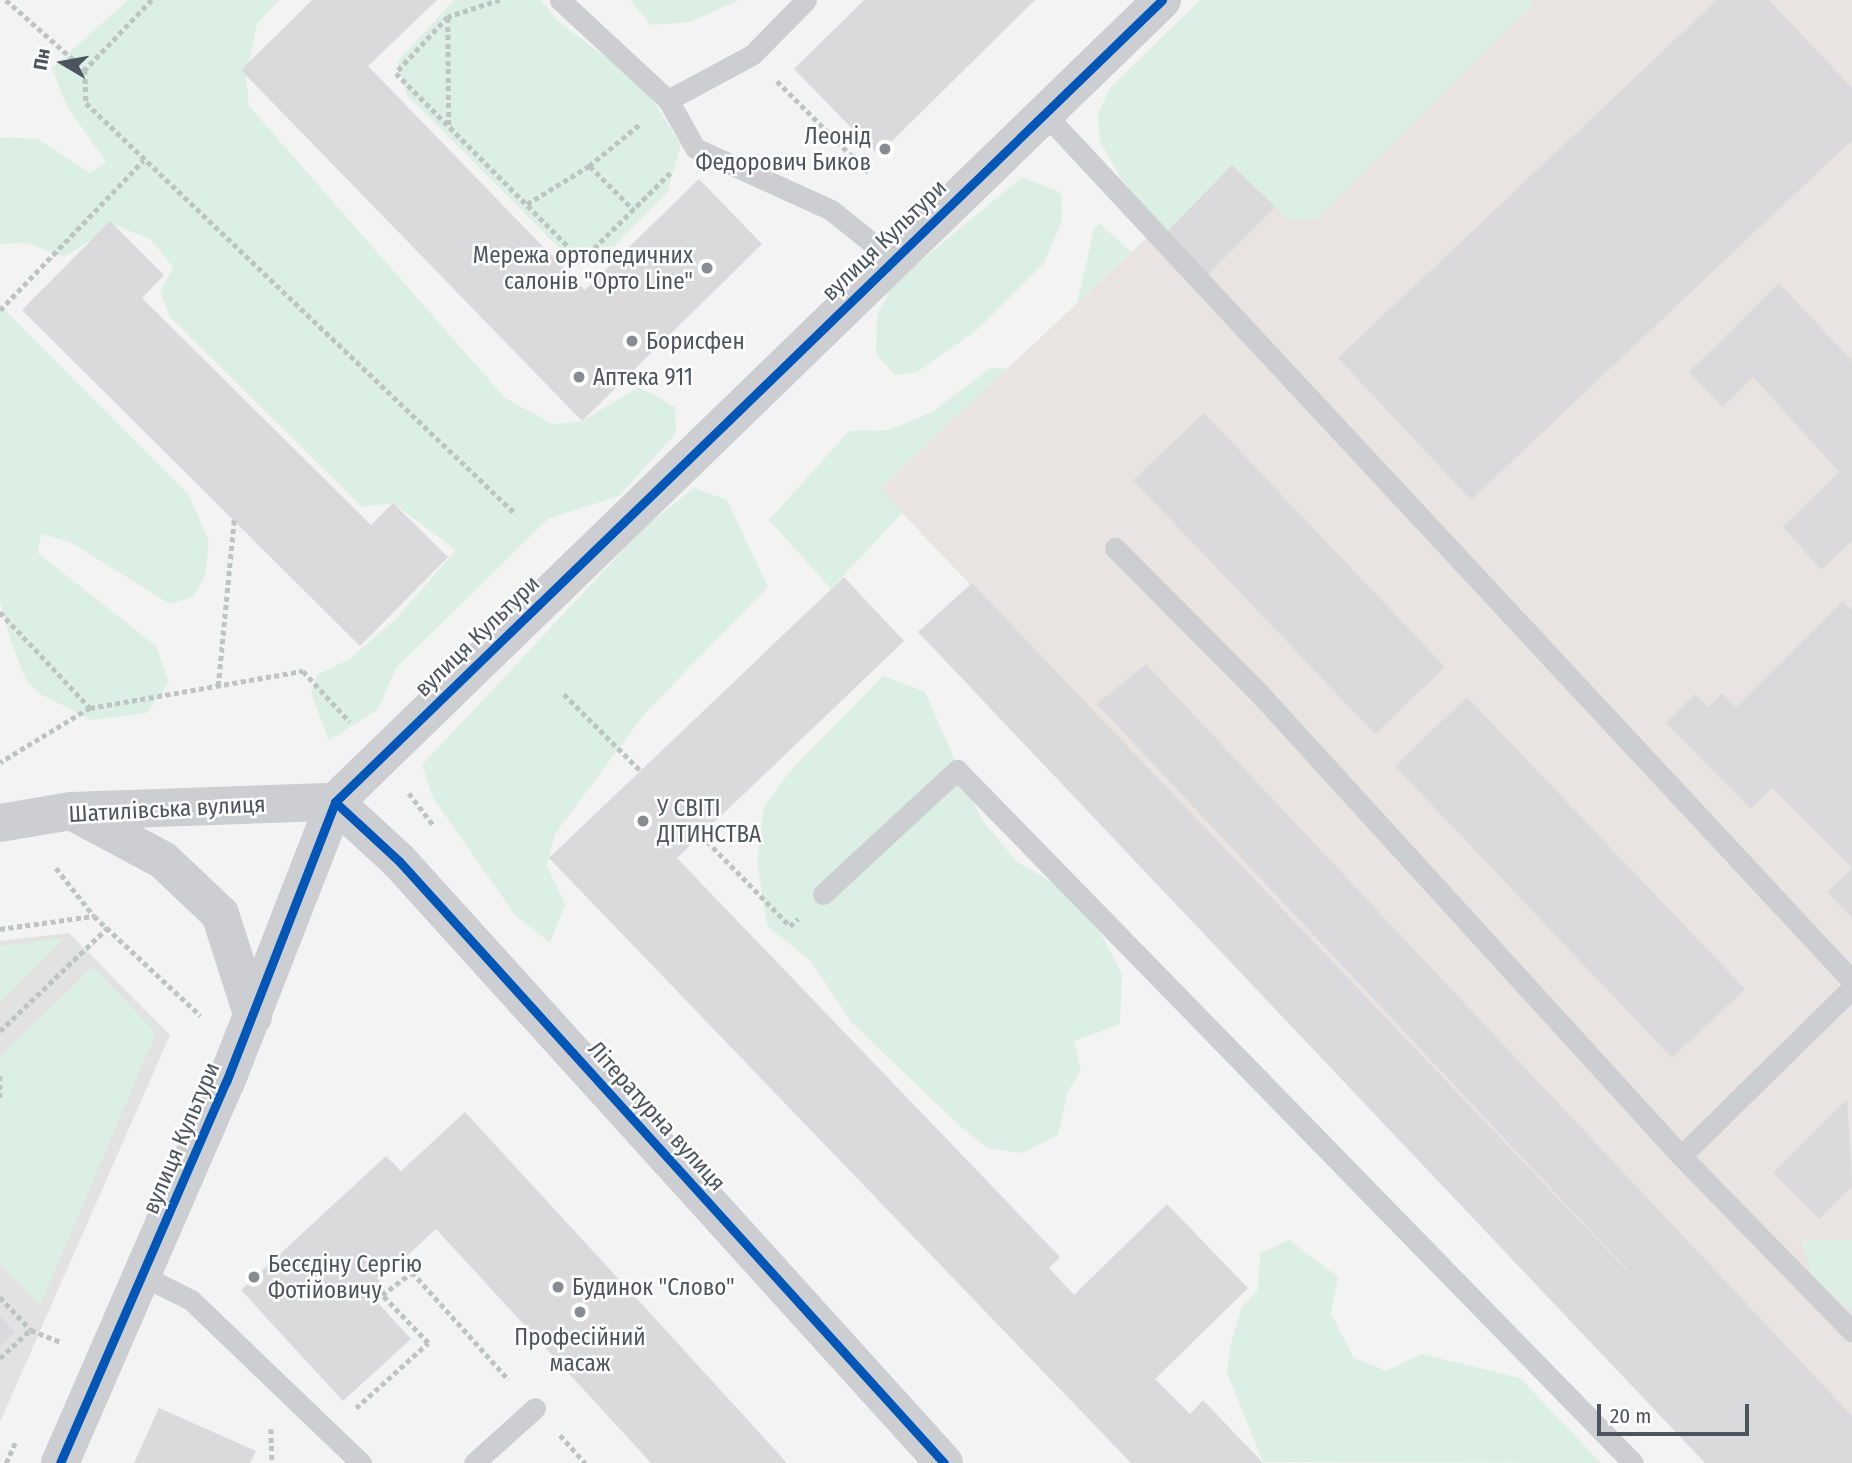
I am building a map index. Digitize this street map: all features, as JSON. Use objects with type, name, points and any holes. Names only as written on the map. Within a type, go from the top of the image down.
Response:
[{"type":"street","name":"вулиця Культури","points":[[60,1463],[253,1017],[335,802],[891,258],[1162,0]]},
{"type":"street","name":"Шатилівська вулиця","points":[[0,823],[71,811],[335,802]]},
{"type":"street","name":"Літературна вулиця","points":[[335,802],[399,861],[944,1463]]},
{"type":"street","points":[[71,811],[163,860],[220,914],[253,1017]]},
{"type":"lane","points":[[560,0],[668,100],[695,148],[831,210],[891,258]]},
{"type":"lane","points":[[668,100],[752,55],[806,0]]},
{"type":"lane","points":[[1045,114],[1852,981]]},
{"type":"lane","points":[[1115,548],[1259,693],[1681,1156],[1852,1331]]},
{"type":"lane","points":[[823,894],[957,770],[1633,1463]]},
{"type":"lane","points":[[1681,1156],[1852,988]]},
{"type":"lane","points":[[143,1276],[191,1300],[331,1430],[361,1463]]},
{"type":"lane","points":[[474,1463],[535,1408]]},
{"type":"path","points":[[6,0],[85,70]]},
{"type":"path","points":[[152,0],[85,70],[86,103],[143,161],[516,514]]},
{"type":"path","points":[[500,0],[448,17],[396,73],[582,260],[695,148]]},
{"type":"path","points":[[448,17],[449,126]]},
{"type":"path","points":[[752,55],[867,172]]},
{"type":"path","points":[[527,204],[589,166],[668,100]]},
{"type":"path","points":[[0,310],[143,161]]},
{"type":"path","points":[[589,166],[634,210]]},
{"type":"path","points":[[218,686],[234,520]]},
{"type":"path","points":[[0,612],[90,708]]},
{"type":"path","points":[[0,763],[90,708],[303,671],[331,701]]},
{"type":"path","points":[[564,694],[640,770]]},
{"type":"path","points":[[701,835],[790,926],[823,894]]},
{"type":"path","points":[[56,868],[94,916],[201,1015],[196,1028]]},
{"type":"path","points":[[0,929],[94,916]]},
{"type":"path","points":[[0,1031],[107,928]]},
{"type":"path","points":[[0,1076],[0,1099]]},
{"type":"path","points":[[331,1430],[428,1343],[383,1295],[412,1272],[585,1463]]},
{"type":"path","points":[[0,1297],[30,1330],[60,1342]]},
{"type":"path","points":[[54,1354],[65,1329]]},
{"type":"path","points":[[0,1358],[30,1330]]},
{"type":"path","points":[[6,1463],[22,1427]]},
{"type":"shaded area","points":[[1379,0],[1852,0],[1852,1463],[1809,1463],[879,489],[1152,233]]},
{"type":"shaded area","points":[[69,933],[170,1035],[0,1422],[0,941]]},
{"type":"green space","points":[[128,0],[279,0],[257,24],[246,76],[249,106],[505,398],[553,424],[582,421],[639,387],[675,407],[676,433],[619,496],[548,519],[396,668],[378,709],[329,741],[311,693],[317,675],[348,660],[396,619],[456,550],[393,503],[362,507],[170,317],[160,292],[173,267],[150,239],[115,225],[64,257],[28,243],[0,244],[0,137],[38,139],[90,173],[106,162],[67,106],[52,68]]},
{"type":"green space","points":[[454,0],[541,0],[558,21],[644,86],[681,145],[667,193],[596,265],[576,265],[407,95],[397,62]]},
{"type":"green space","points":[[630,0],[739,0],[690,22],[651,25]]},
{"type":"green space","points":[[1200,0],[1532,0],[1533,4],[1317,219],[1290,221],[1232,165],[1166,233],[1120,177],[1100,141],[1098,114],[1109,89]]},
{"type":"green space","points":[[1022,177],[1061,193],[1062,220],[1044,263],[977,330],[917,372],[895,375],[876,354],[877,316],[893,284]]},
{"type":"green space","points":[[1099,223],[1131,252],[1077,303],[1094,229]]},
{"type":"green space","points":[[0,305],[189,495],[209,542],[205,576],[193,597],[170,604],[70,542],[41,534],[38,553],[156,646],[169,682],[147,713],[92,720],[40,694],[26,680],[11,641],[0,602]]},
{"type":"green space","points":[[990,368],[1008,368],[880,488],[903,512],[831,589],[769,520],[849,431],[889,430],[932,412]]},
{"type":"green space","points":[[694,488],[727,500],[768,587],[646,712],[555,834],[547,865],[565,905],[550,943],[515,915],[433,798],[422,765],[645,527]]},
{"type":"green space","points":[[883,676],[925,692],[981,819],[1017,862],[1083,900],[1122,974],[1120,1024],[1074,1041],[1081,1070],[1068,1091],[1058,1135],[1022,1153],[988,1148],[962,1128],[852,1023],[811,961],[767,926],[757,861],[764,807],[790,771]]},
{"type":"green space","points":[[65,938],[0,1002],[0,946]]},
{"type":"green space","points":[[93,967],[156,1033],[40,1305],[0,1264],[0,1056]]},
{"type":"green space","points":[[1289,1240],[1338,1277],[1331,1314],[1354,1358],[1386,1371],[1422,1354],[1520,1378],[1601,1463],[1263,1462],[1227,1373],[1230,1347],[1241,1309],[1258,1289],[1260,1253]]},
{"type":"green space","points":[[1802,1240],[1852,1240],[1852,1312],[1811,1274]]},
{"type":"building","points":[[312,0],[437,0],[368,66],[585,290],[699,179],[762,244],[582,421],[241,70]]},
{"type":"building","points":[[864,0],[1035,0],[878,155],[794,69]]},
{"type":"building","points":[[1717,0],[1769,0],[1852,88],[1852,140],[1471,500],[1338,358]]},
{"type":"building","points":[[1232,165],[1275,207],[1208,275],[1166,233]]},
{"type":"building","points":[[110,221],[164,275],[142,298],[371,525],[393,503],[448,557],[360,646],[22,310]]},
{"type":"building","points":[[1779,283],[1852,361],[1852,541],[1821,570],[1783,527],[1839,472],[1753,377],[1723,407],[1689,372]]},
{"type":"building","points":[[1204,413],[1445,667],[1375,734],[1133,480]]},
{"type":"building","points":[[844,577],[904,641],[677,858],[1060,1257],[1049,1268],[1074,1295],[1167,1204],[1248,1288],[1155,1379],[1190,1414],[1203,1400],[1263,1463],[1131,1463],[549,858]]},
{"type":"building","points":[[972,583],[1727,1376],[1097,704],[1146,664],[1852,1416],[1852,1463],[1705,1463],[918,632]]},
{"type":"building","points":[[1843,601],[1852,610],[1852,868],[1772,788],[1751,809],[1666,723],[1695,694],[1709,707],[1722,693],[1736,707]]},
{"type":"building","points":[[1467,697],[1745,989],[1672,1058],[1395,766]]},
{"type":"building","points":[[1852,868],[1852,918],[1827,892]]},
{"type":"building","points":[[1847,1099],[1852,1186],[1819,1219],[1773,1173]]},
{"type":"building","name":"Будинок \"Слово\"","points":[[465,1112],[787,1463],[651,1463],[436,1229],[368,1292],[411,1339],[343,1401],[241,1290],[386,1156],[401,1171]]},
{"type":"building","points":[[0,1316],[15,1332],[0,1346]]},
{"type":"building","points":[[159,1408],[256,1451],[250,1463],[134,1463]]},
{"type":"cycle path","points":[[60,1463],[226,1082],[335,802],[1162,0]]},
{"type":"cycle path","points":[[335,802],[399,861],[944,1463]]},
{"type":"place","name":"Леонід Федорович Биков","points":[[885,149]]},
{"type":"place","name":"Мережа ортопедичних салонiв \"Орто Line\"","points":[[707,268]]},
{"type":"place","name":"Борисфен","points":[[632,341]]},
{"type":"place","name":"Аптека 911","points":[[579,377]]},
{"type":"place","name":"У СВІТІ ДІТИНСТВА","points":[[643,821]]},
{"type":"place","name":"Бесєдіну Сергію Фотійовичу","points":[[254,1277]]},
{"type":"place","name":"Будинок \"Слово\"","points":[[558,1287]]},
{"type":"place","name":"Професійний масаж","points":[[580,1312]]}]
